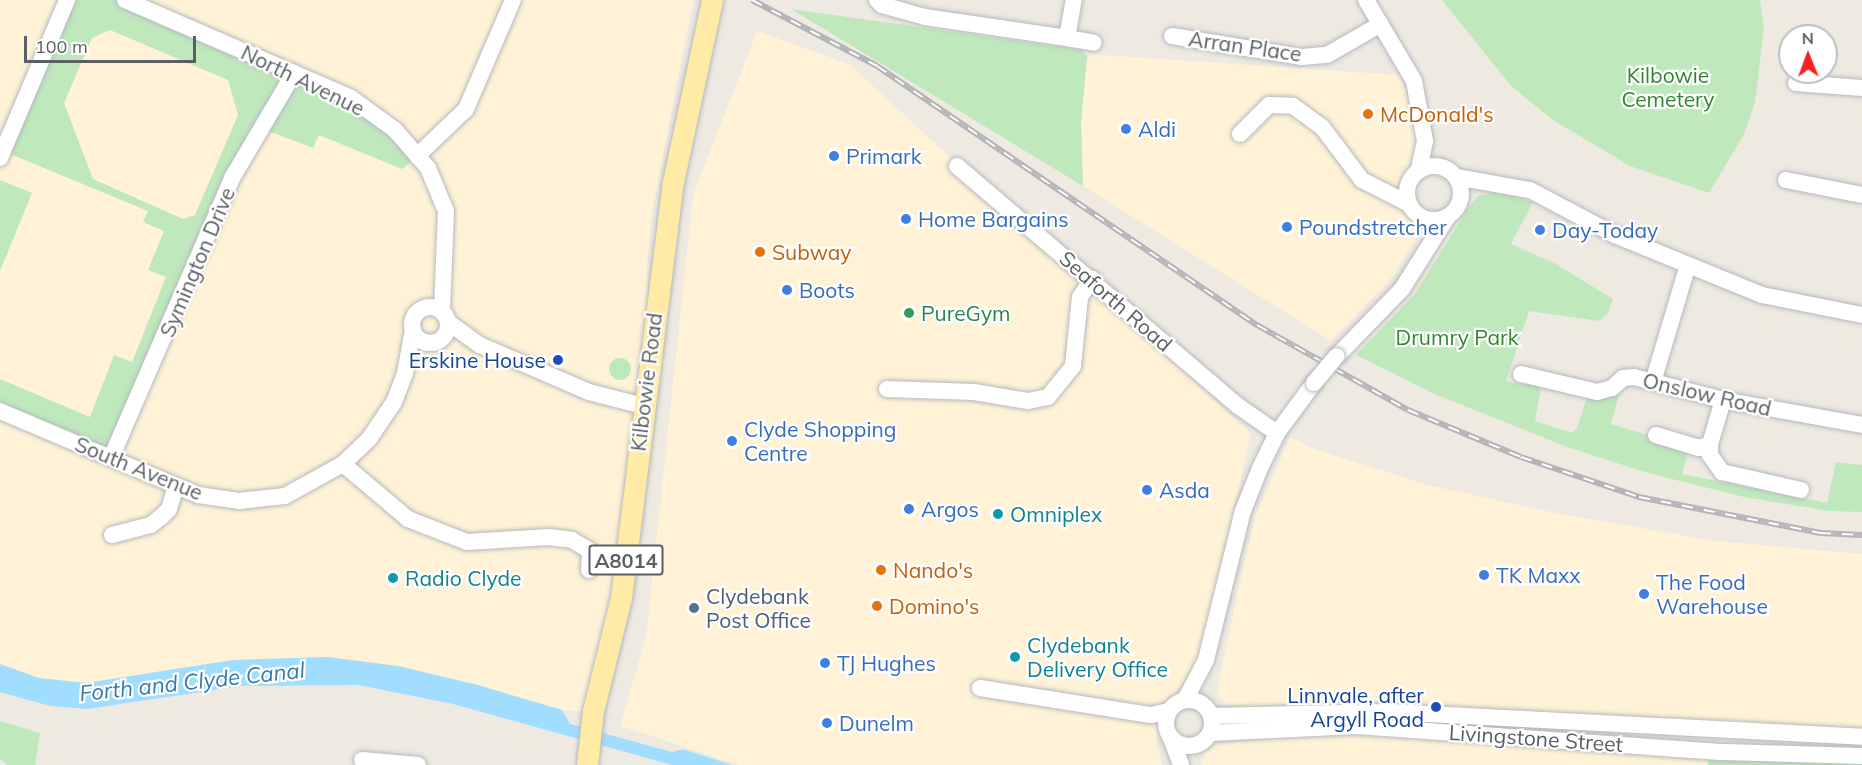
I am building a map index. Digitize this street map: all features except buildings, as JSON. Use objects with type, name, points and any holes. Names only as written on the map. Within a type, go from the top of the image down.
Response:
[{"type":"main road","name":"Kilbowie Road","points":[[587,765],[593,711],[621,598],[643,406],[673,182],[710,8]]},
{"type":"street","points":[[0,158],[4,138],[67,0]]},
{"type":"street","name":"North Avenue","points":[[125,0],[351,98],[395,130],[428,168],[446,211],[440,329]]},
{"type":"street","points":[[417,156],[466,109],[513,0]]},
{"type":"street","points":[[877,0],[882,5],[925,17],[1094,43]]},
{"type":"street","points":[[1067,38],[1074,0]]},
{"type":"street","points":[[1365,0],[1414,81],[1425,141],[1419,170],[1408,183],[1388,193]]},
{"type":"street","name":"Arran Place","points":[[1172,36],[1302,57],[1327,55],[1381,24]]},
{"type":"street","name":"Symington Drive","points":[[111,458],[232,178],[294,73]]},
{"type":"street","points":[[1796,84],[1862,88]]},
{"type":"street","points":[[1240,134],[1269,105],[1293,105],[1322,127],[1362,180],[1409,204],[1421,217],[1429,244]]},
{"type":"street","points":[[1425,141],[1449,172],[1461,197]]},
{"type":"street","name":"Seaforth Road","points":[[957,166],[1238,406],[1277,433]]},
{"type":"street","points":[[1419,170],[1449,172],[1541,195],[1599,227],[1687,268],[1762,295],[1862,315]]},
{"type":"street","points":[[1786,180],[1862,195]]},
{"type":"street","points":[[980,688],[1151,715],[1169,711],[1185,700],[1200,678],[1218,623],[1243,511],[1277,433],[1337,356],[1402,289],[1461,197],[1492,181]]},
{"type":"street","points":[[1408,183],[1409,204]]},
{"type":"street","points":[[1421,217],[1430,220],[1448,216]]},
{"type":"street","points":[[1653,382],[1687,268]]},
{"type":"street","name":"North Avenue","points":[[413,330],[414,318],[443,275]]},
{"type":"street","points":[[887,389],[974,392],[1028,401],[1048,398],[1073,366],[1080,297],[1092,279]]},
{"type":"street","points":[[422,309],[432,308],[440,329]]},
{"type":"street","points":[[413,330],[419,339],[440,329],[589,392],[643,406]]},
{"type":"street","name":"South Avenue","points":[[405,374],[440,329]]},
{"type":"street","name":"South Avenue","points":[[0,411],[198,495],[239,501],[285,496],[343,464],[369,440],[394,402],[405,374],[413,330]]},
{"type":"street","name":"Onslow Road","points":[[1521,374],[1597,392],[1604,392],[1629,376],[1723,400],[1862,425]]},
{"type":"street","points":[[1723,400],[1710,444],[1710,456],[1722,472],[1801,490]]},
{"type":"street","points":[[1656,435],[1699,448],[1710,444]]},
{"type":"street","points":[[343,464],[395,511],[418,523],[467,542],[549,537],[572,540],[590,551],[588,570]]},
{"type":"street","points":[[112,535],[151,525],[170,509],[176,486]]},
{"type":"street","points":[[1182,765],[1193,746],[1210,733],[1209,712],[1200,678]]},
{"type":"street","points":[[1185,700],[1209,712]]},
{"type":"street","points":[[1169,711],[1168,732],[1182,765]]},
{"type":"street","name":"Livingstone Street","points":[[1209,712],[1389,712],[1862,737]]},
{"type":"street","points":[[1151,715],[1176,742],[1193,746]]},
{"type":"street","name":"Livingstone Street","points":[[1210,733],[1357,726],[1724,752],[1862,756]]},
{"type":"street","points":[[362,760],[417,765]]},
{"type":"shaded area","points":[[0,0],[693,0],[652,214],[647,269],[652,333],[593,711],[562,710],[398,666],[327,657],[233,660],[86,683],[39,678],[0,664]]},
{"type":"shaded area","points":[[757,31],[849,64],[1251,434],[1196,669],[1164,703],[1156,741],[1162,765],[740,765],[620,726],[646,637],[693,195]]},
{"type":"shaded area","points":[[1088,54],[1399,75],[1414,109],[1418,145],[1417,235],[1395,274],[1331,341],[1083,186],[1081,122]]},
{"type":"shaded area","points":[[1290,437],[1314,449],[1428,485],[1565,515],[1716,541],[1862,554],[1862,737],[1271,716],[1226,704],[1218,695],[1218,685],[1256,514]]},
{"type":"shaded area","points":[[1328,727],[1709,750],[1709,765],[1201,765],[1204,754],[1215,746]]},
{"type":"green space","points":[[67,0],[125,0],[351,98],[417,156],[402,169],[319,135],[313,148],[263,129],[111,458],[0,411],[0,379],[90,417],[114,355],[132,362],[166,277],[148,270],[164,231],[143,222],[148,211],[3,151]],"holes":[[[110,30],[228,80],[238,115],[195,215],[183,219],[93,179],[64,103],[92,38]]]},
{"type":"green space","name":"Kilbowie Cemetery","points":[[1442,0],[1760,0],[1764,28],[1759,70],[1755,102],[1744,134],[1709,193],[1630,166],[1553,120],[1511,86]]},
{"type":"green space","points":[[791,9],[1082,50],[1087,56],[1081,122],[1083,186]]},
{"type":"green space","points":[[0,180],[32,193],[0,271]]},
{"type":"green space","name":"Drumry Park","points":[[1493,192],[1533,202],[1511,244],[1556,264],[1613,299],[1608,313],[1599,321],[1529,311],[1506,381],[1524,385],[1527,379],[1542,382],[1535,421],[1572,433],[1577,428],[1588,394],[1622,385],[1611,424],[1689,448],[1682,474],[1827,503],[1836,462],[1862,465],[1862,512],[1829,511],[1744,497],[1648,473],[1567,447],[1437,395],[1356,355],[1415,294],[1478,196]]},
{"type":"green space","points":[[620,358],[628,361],[631,369],[628,377],[620,380],[612,377],[609,369],[612,361]]},
{"type":"green space","points":[[0,721],[40,733],[35,765],[7,765],[0,759]]},
{"type":"green space","points":[[1709,756],[1862,761],[1862,765],[1708,765]]},
{"type":"water","name":"Forth and Clyde Canal","points":[[327,657],[398,666],[478,685],[562,710],[570,724],[672,752],[683,749],[732,765],[672,765],[453,704],[358,685],[241,686],[87,709],[50,706],[0,692],[0,664],[39,678],[86,683],[233,660]]},
{"type":"railway","points":[[752,0],[877,66],[1257,325],[1408,410],[1521,457],[1639,497],[1820,533],[1862,535]]},
{"type":"place","name":"McDonald's","points":[[1368,114]]},
{"type":"place","name":"Aldi","points":[[1126,129]]},
{"type":"place","name":"Primark","points":[[834,156]]},
{"type":"place","name":"Home Bargains","points":[[906,219]]},
{"type":"place","name":"Poundstretcher","points":[[1287,227]]},
{"type":"place","name":"Day-Today","points":[[1540,230]]},
{"type":"place","name":"Subway","points":[[760,252]]},
{"type":"place","name":"Boots","points":[[787,290]]},
{"type":"place","name":"PureGym","points":[[909,313]]},
{"type":"place","name":"Erskine House","points":[[558,360]]},
{"type":"place","name":"Clyde Shopping Centre","points":[[732,441]]},
{"type":"place","name":"Asda","points":[[1147,490]]},
{"type":"place","name":"Argos","points":[[909,509]]},
{"type":"place","name":"Omniplex","points":[[998,514]]},
{"type":"place","name":"Nando's","points":[[881,570]]},
{"type":"place","name":"TK Maxx","points":[[1484,575]]},
{"type":"place","name":"Radio Clyde","points":[[393,578]]},
{"type":"place","name":"The Food Warehouse","points":[[1644,594]]},
{"type":"place","name":"Domino's","points":[[877,606]]},
{"type":"place","name":"Clydebank Post Office","points":[[694,608]]},
{"type":"place","name":"Clydebank Delivery Office","points":[[1015,657]]},
{"type":"place","name":"TJ Hughes","points":[[825,663]]},
{"type":"place","name":"Linnvale, after Argyll Road","points":[[1436,707]]},
{"type":"place","name":"Dunelm","points":[[827,723]]}]
